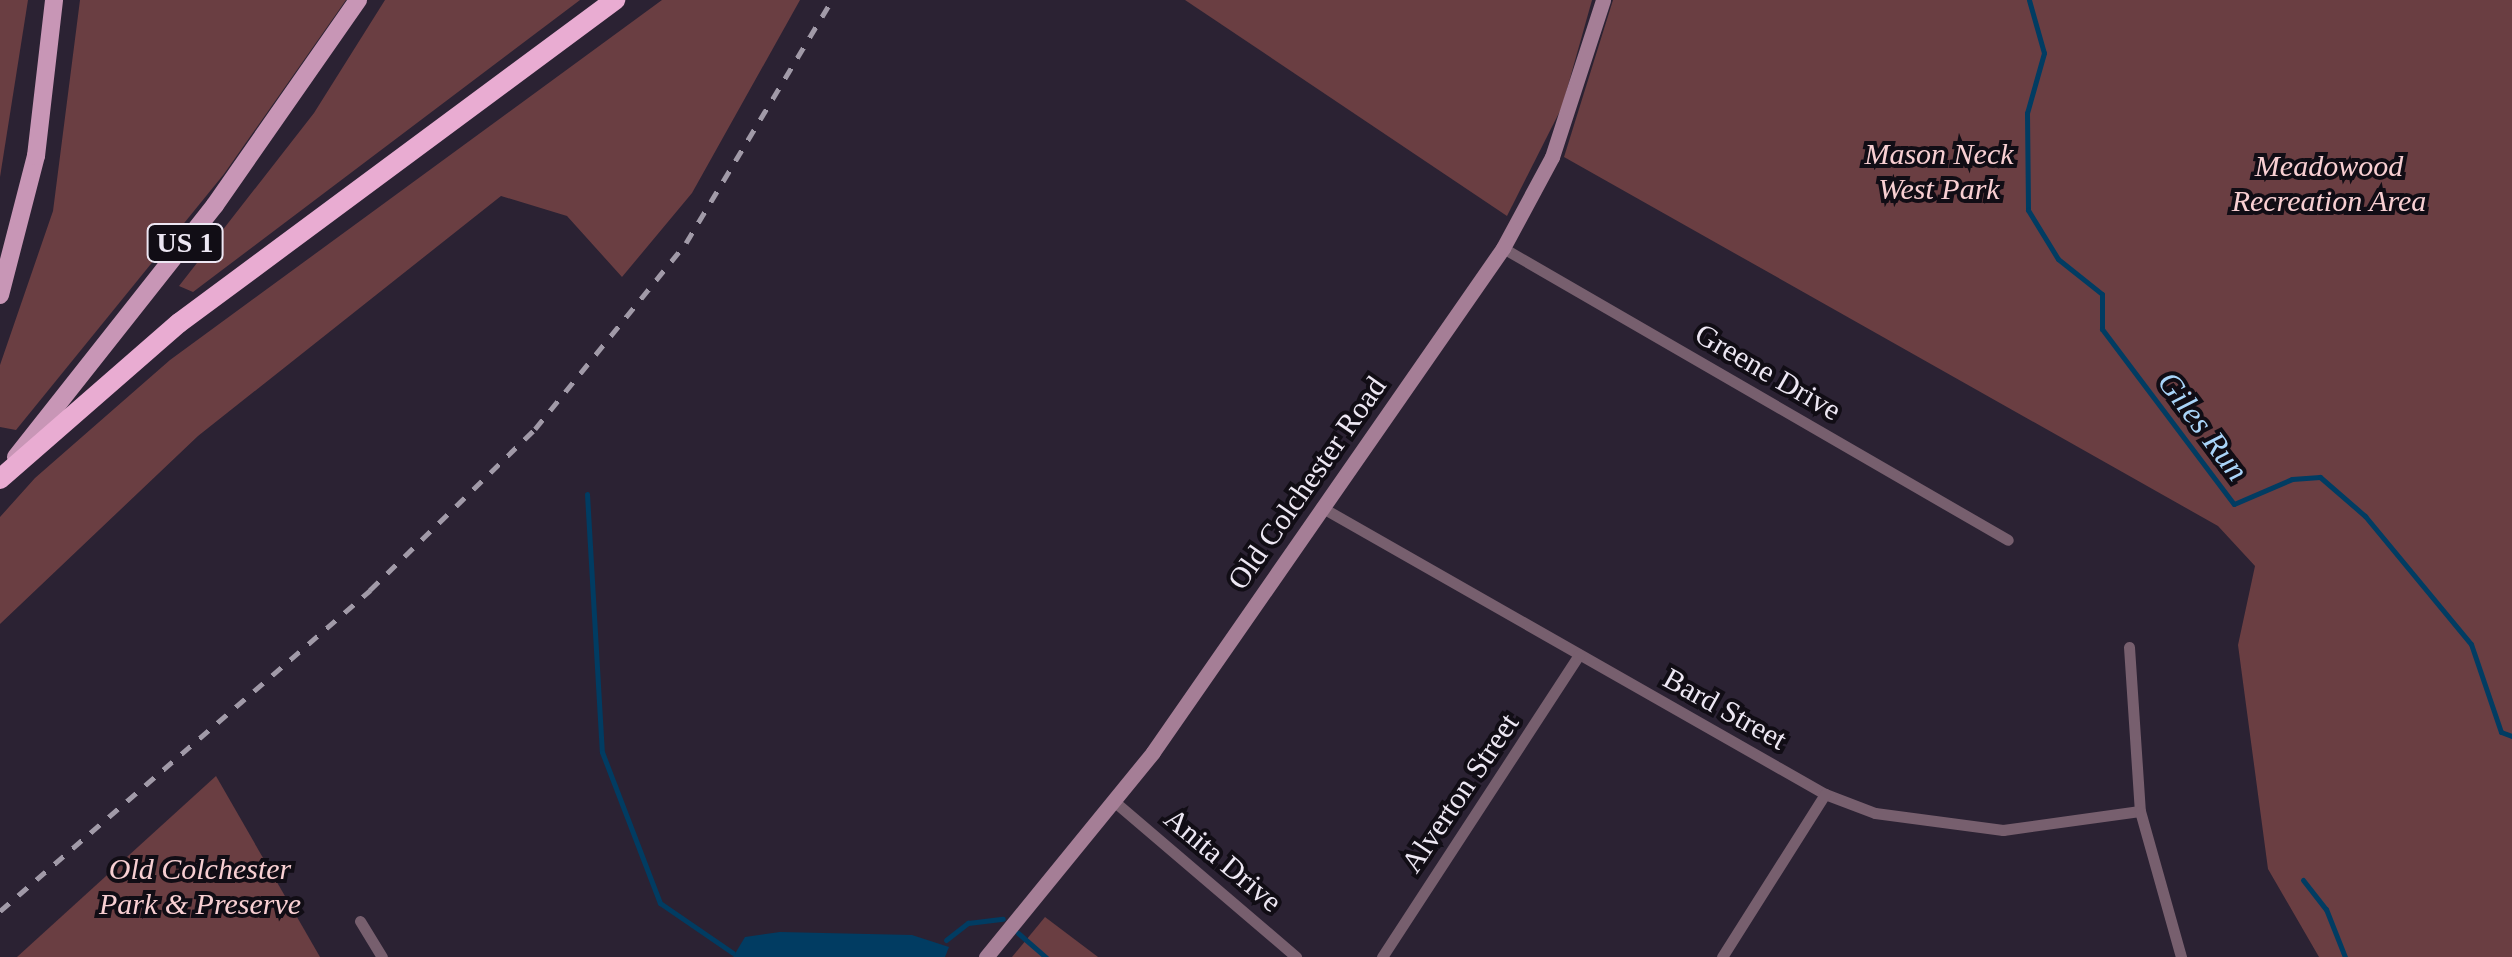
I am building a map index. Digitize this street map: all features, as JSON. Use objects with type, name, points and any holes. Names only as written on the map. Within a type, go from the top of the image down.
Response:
[{"type":"highway","points":[[0,478],[179,323],[615,0]]},
{"type":"main road","points":[[0,294],[36,156],[54,0]]},
{"type":"main road","name":"US 1","points":[[0,478],[215,205],[358,0]]},
{"type":"street","name":"Old Colchester Road","points":[[986,957],[1116,803],[1503,248],[1552,158],[1603,0]]},
{"type":"street","name":"Greene Drive","points":[[1503,248],[2008,540]]},
{"type":"street","name":"Bard Street","points":[[1321,507],[1825,794],[1875,814],[1972,830],[2140,811]]},
{"type":"street","points":[[2129,648],[2140,811],[2181,957]]},
{"type":"street","name":"Alverton Street","points":[[1382,957],[1579,655]]},
{"type":"street","points":[[1722,957],[1825,794]]},
{"type":"street","name":"Anita Drive","points":[[1116,803],[1296,957]]},
{"type":"street","points":[[360,922],[382,957]]},
{"type":"green space","points":[[0,0],[28,0],[0,177]]},
{"type":"green space","points":[[80,0],[346,0],[224,174],[16,430],[0,427],[0,365],[53,211]]},
{"type":"green space","points":[[385,0],[580,0],[193,292],[179,286],[314,113]]},
{"type":"green space","points":[[662,0],[800,0],[692,193],[622,277],[567,216],[501,196],[198,436],[0,624],[0,517],[35,478],[170,360]]},
{"type":"green space","points":[[1185,0],[1592,0],[1562,107],[1507,216]]},
{"type":"green space","points":[[1613,0],[2512,0],[2512,957],[2319,957],[2268,869],[2238,645],[2255,566],[2218,526],[1564,157]]},
{"type":"green space","name":"Old Colchester Park & Preserve","points":[[216,776],[320,957],[17,957]]},
{"type":"green space","points":[[1045,917],[1098,957],[1012,957]]},
{"type":"water","points":[[780,932],[912,935],[949,947],[945,957],[733,957],[745,937]]},
{"type":"waterway","name":"Giles Run","points":[[2029,0],[2044,53],[2027,113],[2028,210],[2058,259],[2102,294],[2102,329],[2234,504],[2292,479],[2320,477],[2365,516],[2471,644],[2501,732],[2512,736]]},
{"type":"waterway","points":[[587,494],[602,752],[660,903],[733,953]]},
{"type":"waterway","points":[[2303,880],[2326,909],[2345,957]]},
{"type":"waterway","points":[[946,940],[968,923],[1003,919]]},
{"type":"waterway","points":[[1018,933],[1046,957]]},
{"type":"railway","points":[[0,911],[370,590],[535,429],[686,243],[832,0]]},
{"type":"park label","name":"Mason Neck West Park","points":[[1939,171]]},
{"type":"park label","name":"Meadowood Recreation Area","points":[[2329,183]]}]
